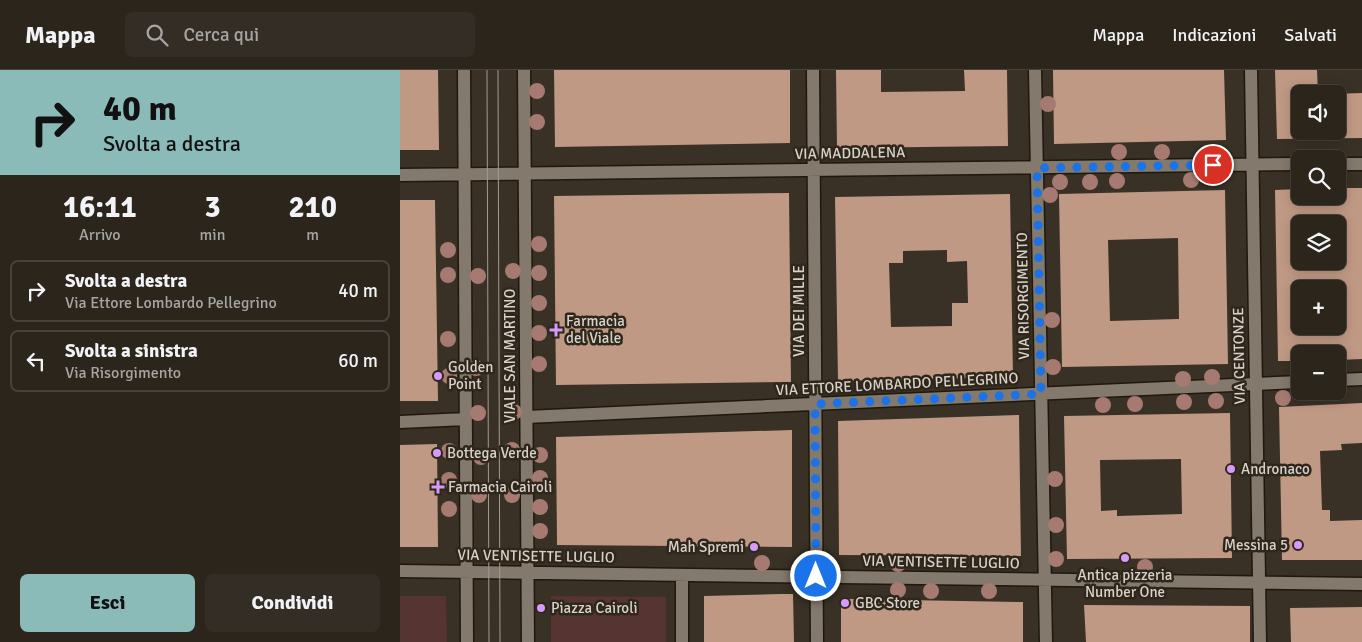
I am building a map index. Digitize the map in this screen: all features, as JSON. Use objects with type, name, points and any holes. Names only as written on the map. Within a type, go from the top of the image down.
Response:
[{"type":"street","points":[[464,70],[467,642]]},
{"type":"street","name":"VIALE SAN MARTINO","points":[[524,70],[528,642]]},
{"type":"street","name":"VIA DEI MILLE","points":[[813,70],[817,642]]},
{"type":"street","name":"VIA RISORGIMENTO","points":[[1035,70],[1046,642]]},
{"type":"street","name":"VIA CENTONZE","points":[[1251,70],[1260,642]]},
{"type":"street","name":"VIA MADDALENA","points":[[400,175],[1291,164]]},
{"type":"street","points":[[1346,164],[1362,164]]},
{"type":"street","points":[[1346,380],[1362,380]]},
{"type":"street","name":"VIA ETTORE LOMBARDO PELLEGRINO","points":[[526,417],[1291,382]]},
{"type":"street","points":[[400,422],[466,419]]},
{"type":"street","name":"VIA VENTISETTE LUGLIO","points":[[400,571],[1362,584]]},
{"type":"street","points":[[682,575],[682,642]]},
{"type":"shaded area","points":[[400,596],[446,596],[447,642],[400,642]]},
{"type":"shaded area","points":[[551,596],[666,597],[666,642],[551,642]]},
{"type":"building","points":[[400,70],[438,70],[439,150],[400,150]]},
{"type":"building","points":[[554,70],[790,70],[790,143],[555,147]]},
{"type":"building","points":[[836,70],[881,70],[881,92],[965,91],[964,70],[1007,70],[1008,146],[837,148]]},
{"type":"building","points":[[1053,70],[1224,70],[1226,140],[1054,144]]},
{"type":"building","points":[[1275,70],[1317,70],[1318,85],[1291,85],[1291,139],[1277,139]]},
{"type":"building","points":[[1362,93],[1362,138],[1346,138],[1346,94]]},
{"type":"building","points":[[1346,188],[1362,188],[1362,359],[1346,360],[1346,345],[1291,345],[1291,361],[1278,361],[1275,190],[1291,189],[1291,205],[1346,205]]},
{"type":"building","points":[[1225,190],[1228,364],[1062,367],[1059,194]],"holes":[[[1178,238],[1179,319],[1110,321],[1108,240]]]},
{"type":"building","points":[[789,193],[791,382],[556,385],[554,196]]},
{"type":"building","points":[[1010,194],[1013,377],[838,381],[835,197]],"holes":[[[947,250],[947,262],[967,261],[968,303],[952,303],[952,326],[891,327],[889,263],[903,263],[903,251]]]},
{"type":"building","points":[[400,200],[435,200],[438,401],[400,401]]},
{"type":"building","points":[[1362,403],[1362,443],[1341,444],[1342,450],[1320,451],[1322,510],[1330,510],[1330,521],[1362,520],[1362,560],[1282,560],[1279,407]]},
{"type":"building","points":[[1230,413],[1232,558],[1067,559],[1064,416]],"holes":[[[1181,459],[1182,514],[1117,516],[1117,510],[1101,511],[1100,460]]]},
{"type":"building","points":[[1019,415],[1021,556],[839,555],[838,421]]},
{"type":"building","points":[[792,430],[792,547],[557,545],[556,437]]},
{"type":"building","points":[[437,444],[438,547],[400,547],[400,445]]},
{"type":"building","points":[[793,594],[794,642],[704,642],[704,596]]},
{"type":"building","points":[[848,599],[1023,602],[1023,642],[841,642],[841,607]]},
{"type":"building","points":[[1084,605],[1250,606],[1250,642],[1086,642]]},
{"type":"building","points":[[1362,607],[1362,642],[1291,642],[1290,608]]},
{"type":"tram line","points":[[487,70],[489,642]]},
{"type":"tram line","points":[[498,70],[500,642]]},
{"type":"place","name":"Farmacia del Viale","points":[[556,330]]},
{"type":"place","name":"Golden Point","points":[[438,376]]},
{"type":"place","name":"Bottega Verde","points":[[437,453]]},
{"type":"place","name":"Andronaco","points":[[1231,469]]},
{"type":"place","name":"Farmacia Cairoli","points":[[438,487]]},
{"type":"place","name":"Messina 5","points":[[1298,545]]},
{"type":"place","name":"Mah Spremi","points":[[754,547]]},
{"type":"place","name":"Antica pizzeria Number One","points":[[1125,558]]},
{"type":"place","name":"GBC Store","points":[[845,603]]},
{"type":"place","name":"Piazza Cairoli","points":[[541,608]]},
{"type":"route","points":[[816,576],[815,404],[1041,394],[1037,168],[1213,165]]}]
